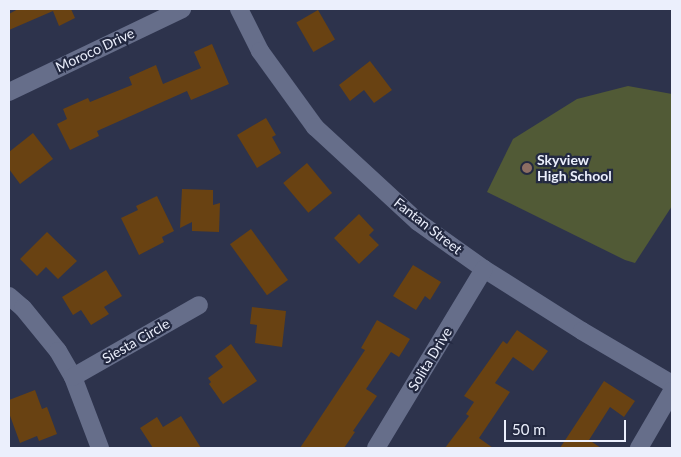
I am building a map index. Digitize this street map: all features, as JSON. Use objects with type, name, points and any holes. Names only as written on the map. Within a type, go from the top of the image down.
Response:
[{"type":"street","name":"Moroco Drive","points":[[9,92],[182,9]]},
{"type":"street","name":"Fantan Street","points":[[239,9],[260,51],[315,127],[418,222],[484,269],[582,331],[672,384]]},
{"type":"street","name":"Solita Drive","points":[[376,448],[484,269]]},
{"type":"street","points":[[9,296],[23,308],[58,351],[73,377],[100,448]]},
{"type":"street","name":"Siesta Circle","points":[[73,377],[200,305]]},
{"type":"street","points":[[639,448],[672,391]]},
{"type":"green space","points":[[628,86],[672,94],[672,206],[635,263],[625,260],[487,192],[513,139],[577,99]]},
{"type":"building","points":[[18,9],[71,9],[75,18],[59,26],[53,11],[9,30],[9,14]]},
{"type":"building","points":[[318,10],[335,39],[313,52],[296,22]]},
{"type":"building","points":[[212,44],[229,84],[191,100],[187,91],[97,131],[99,136],[70,150],[57,124],[67,119],[63,109],[88,98],[90,102],[132,85],[129,77],[156,65],[163,84],[201,68],[194,52]]},
{"type":"building","points":[[370,61],[392,90],[374,103],[364,90],[350,101],[339,85]]},
{"type":"building","points":[[266,118],[276,135],[272,137],[281,153],[257,168],[237,135]]},
{"type":"building","points":[[33,133],[53,159],[20,184],[9,169],[9,152]]},
{"type":"building","points":[[307,163],[332,193],[308,213],[283,183]]},
{"type":"building","points":[[182,189],[213,190],[213,205],[220,203],[219,232],[192,231],[192,222],[180,228]]},
{"type":"building","points":[[157,196],[174,231],[162,237],[164,242],[139,255],[121,218],[138,210],[136,206]]},
{"type":"building","points":[[359,214],[374,230],[369,235],[379,245],[359,264],[334,238]]},
{"type":"building","points":[[251,229],[288,280],[267,295],[230,244]]},
{"type":"building","points":[[47,232],[77,261],[58,279],[46,267],[37,276],[20,259]]},
{"type":"building","points":[[413,265],[441,282],[430,300],[425,296],[416,310],[393,296]]},
{"type":"building","points":[[106,270],[122,296],[104,307],[109,314],[91,325],[81,310],[73,315],[62,297]]},
{"type":"building","points":[[252,307],[286,311],[282,347],[255,343],[257,325],[250,324]]},
{"type":"building","points":[[377,320],[410,339],[399,357],[391,352],[366,389],[377,396],[353,431],[355,432],[344,448],[300,448],[365,350],[361,348]]},
{"type":"building","points":[[517,330],[548,351],[533,371],[513,357],[495,383],[510,392],[479,438],[493,448],[445,448],[469,416],[466,414],[474,402],[464,396],[503,341],[507,344]]},
{"type":"building","points":[[231,344],[257,381],[223,404],[209,384],[211,382],[208,378],[223,367],[215,356]]},
{"type":"building","points":[[604,381],[635,401],[624,417],[610,407],[589,440],[601,448],[560,448]]},
{"type":"building","points":[[35,390],[42,409],[47,407],[57,434],[39,441],[37,436],[20,443],[9,413],[9,400]]},
{"type":"building","points":[[181,416],[201,448],[153,448],[140,428],[157,417],[163,427]]},
{"type":"place","name":"Skyview High School","points":[[527,168]]}]
